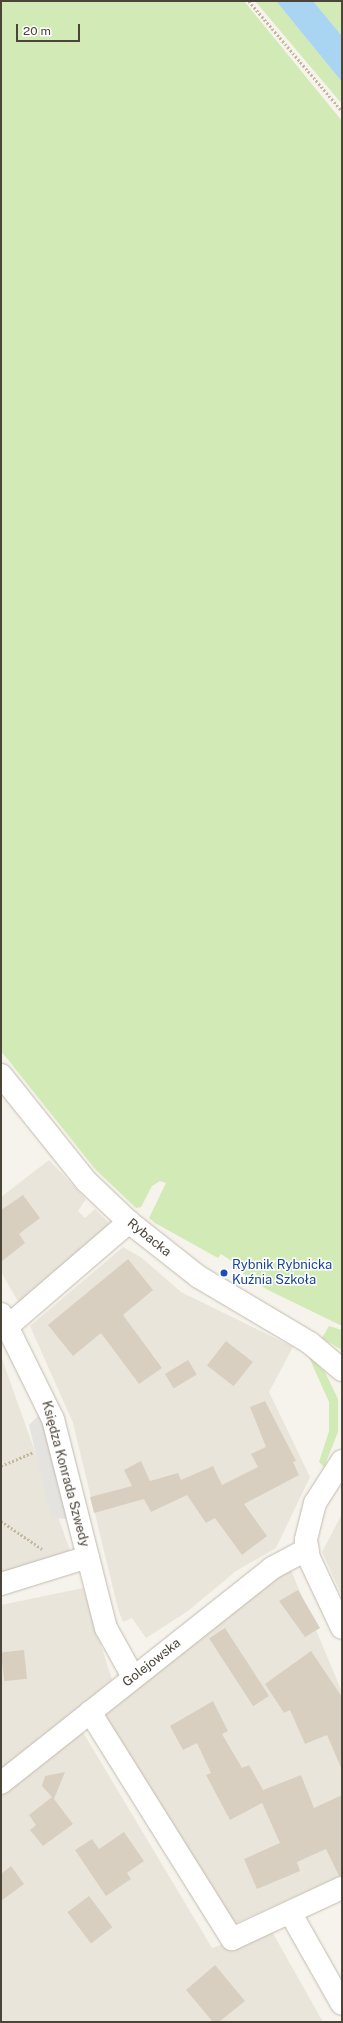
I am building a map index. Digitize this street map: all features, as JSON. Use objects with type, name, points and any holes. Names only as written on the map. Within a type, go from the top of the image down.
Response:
[{"type":"street","name":"Rybacka","points":[[1,1075],[86,1181],[129,1222],[199,1277],[339,1363]]},
{"type":"street","name":"Księdza Konrada Szwedy","points":[[129,1222],[4,1320],[53,1418],[106,1628],[132,1677]]},
{"type":"street","points":[[342,1461],[313,1509],[307,1528],[307,1549],[342,1628]]},
{"type":"street","name":"Golejowska","points":[[1,1783],[132,1677],[284,1559],[307,1549]]},
{"type":"street","name":"Księdza Konrada Szwedy","points":[[1,1584],[88,1557]]},
{"type":"street","points":[[90,1712],[232,1939],[291,1914],[342,1888]]},
{"type":"street","points":[[291,1914],[342,2004]]},
{"type":"path","points":[[249,1],[342,111]]},
{"type":"path","points":[[1,1466],[32,1453]]},
{"type":"path","points":[[1,1521],[46,1552]]},
{"type":"shaded area","points":[[49,1160],[86,1199],[78,1211],[85,1218],[95,1209],[111,1225],[20,1305],[1,1272],[1,1197]]},
{"type":"shaded area","points":[[123,1247],[142,1258],[181,1292],[293,1347],[269,1392],[310,1477],[276,1548],[236,1571],[188,1611],[146,1638],[132,1618],[123,1622],[118,1609],[73,1423],[30,1326]]},
{"type":"shaded area","points":[[1,1356],[77,1570],[1,1585]]},
{"type":"shaded area","points":[[42,1412],[68,1519],[51,1518],[29,1425]]},
{"type":"shaded area","points":[[342,1514],[342,1596],[322,1552]]},
{"type":"shaded area","points":[[290,1568],[342,1692],[342,1875],[223,1929],[96,1716]]},
{"type":"shaded area","points":[[83,1588],[112,1680],[1,1773],[1,1605]]},
{"type":"shaded area","points":[[81,1729],[212,1948],[270,1928],[323,2022],[1,2022],[1,1796]]},
{"type":"green space","points":[[1,1],[244,1],[342,121],[342,1326],[266,1289],[233,1267],[235,1263],[221,1254],[218,1258],[155,1223],[149,1218],[166,1183],[160,1181],[152,1186],[141,1207],[136,1208],[95,1169],[1,1051]]},
{"type":"green space","points":[[255,1],[276,1],[342,82],[342,104]]},
{"type":"green space","points":[[313,1],[342,1],[342,36]]},
{"type":"green space","points":[[329,1326],[342,1330],[342,1350],[322,1338]]},
{"type":"green space","points":[[308,1355],[325,1372],[338,1399],[338,1432],[324,1467],[319,1462],[329,1431],[329,1402]]},
{"type":"water","points":[[276,1],[313,1],[342,36],[342,82]]},
{"type":"building","points":[[23,1195],[40,1218],[19,1234],[25,1243],[1,1262],[1,1210]]},
{"type":"building","points":[[128,1259],[153,1290],[123,1315],[162,1368],[139,1384],[101,1333],[73,1356],[48,1325]]},
{"type":"building","points":[[226,1341],[253,1362],[234,1386],[207,1365]]},
{"type":"building","points":[[188,1360],[197,1375],[174,1388],[165,1374]]},
{"type":"building","points":[[265,1401],[296,1461],[293,1462],[299,1475],[244,1504],[267,1536],[242,1555],[215,1518],[206,1523],[187,1495],[151,1512],[144,1499],[94,1513],[90,1497],[132,1486],[124,1470],[141,1461],[150,1481],[178,1473],[181,1480],[213,1466],[222,1485],[258,1467],[251,1454],[266,1447],[250,1407]]},
{"type":"building","points":[[298,1590],[320,1628],[305,1637],[279,1601]]},
{"type":"building","points":[[225,1628],[269,1696],[253,1706],[209,1638]]},
{"type":"building","points":[[24,1650],[27,1679],[4,1681],[1,1652]]},
{"type":"building","points":[[311,1651],[342,1697],[342,1770],[327,1735],[305,1744],[290,1710],[284,1713],[265,1684]]},
{"type":"building","points":[[213,1701],[228,1731],[222,1734],[242,1768],[249,1765],[263,1790],[301,1775],[314,1808],[342,1795],[342,1876],[339,1876],[326,1849],[297,1862],[300,1871],[257,1889],[244,1859],[280,1843],[262,1803],[230,1820],[206,1775],[211,1773],[197,1743],[183,1750],[170,1726]]},
{"type":"building","points":[[65,1772],[54,1799],[73,1824],[43,1846],[30,1830],[36,1825],[29,1815],[52,1797],[42,1786],[45,1776]]},
{"type":"building","points":[[124,1832],[144,1861],[127,1873],[131,1879],[106,1896],[75,1850],[92,1839],[99,1849]]},
{"type":"building","points":[[11,1866],[24,1884],[1,1901],[1,1874]]},
{"type":"building","points":[[89,1896],[112,1927],[91,1943],[67,1912]]},
{"type":"building","points":[[215,1965],[245,2001],[219,2022],[213,2022],[186,1990]]},
{"type":"place","name":"Rybnik Rybnicka Kuźnia Szkoła","points":[[224,1273]]}]
